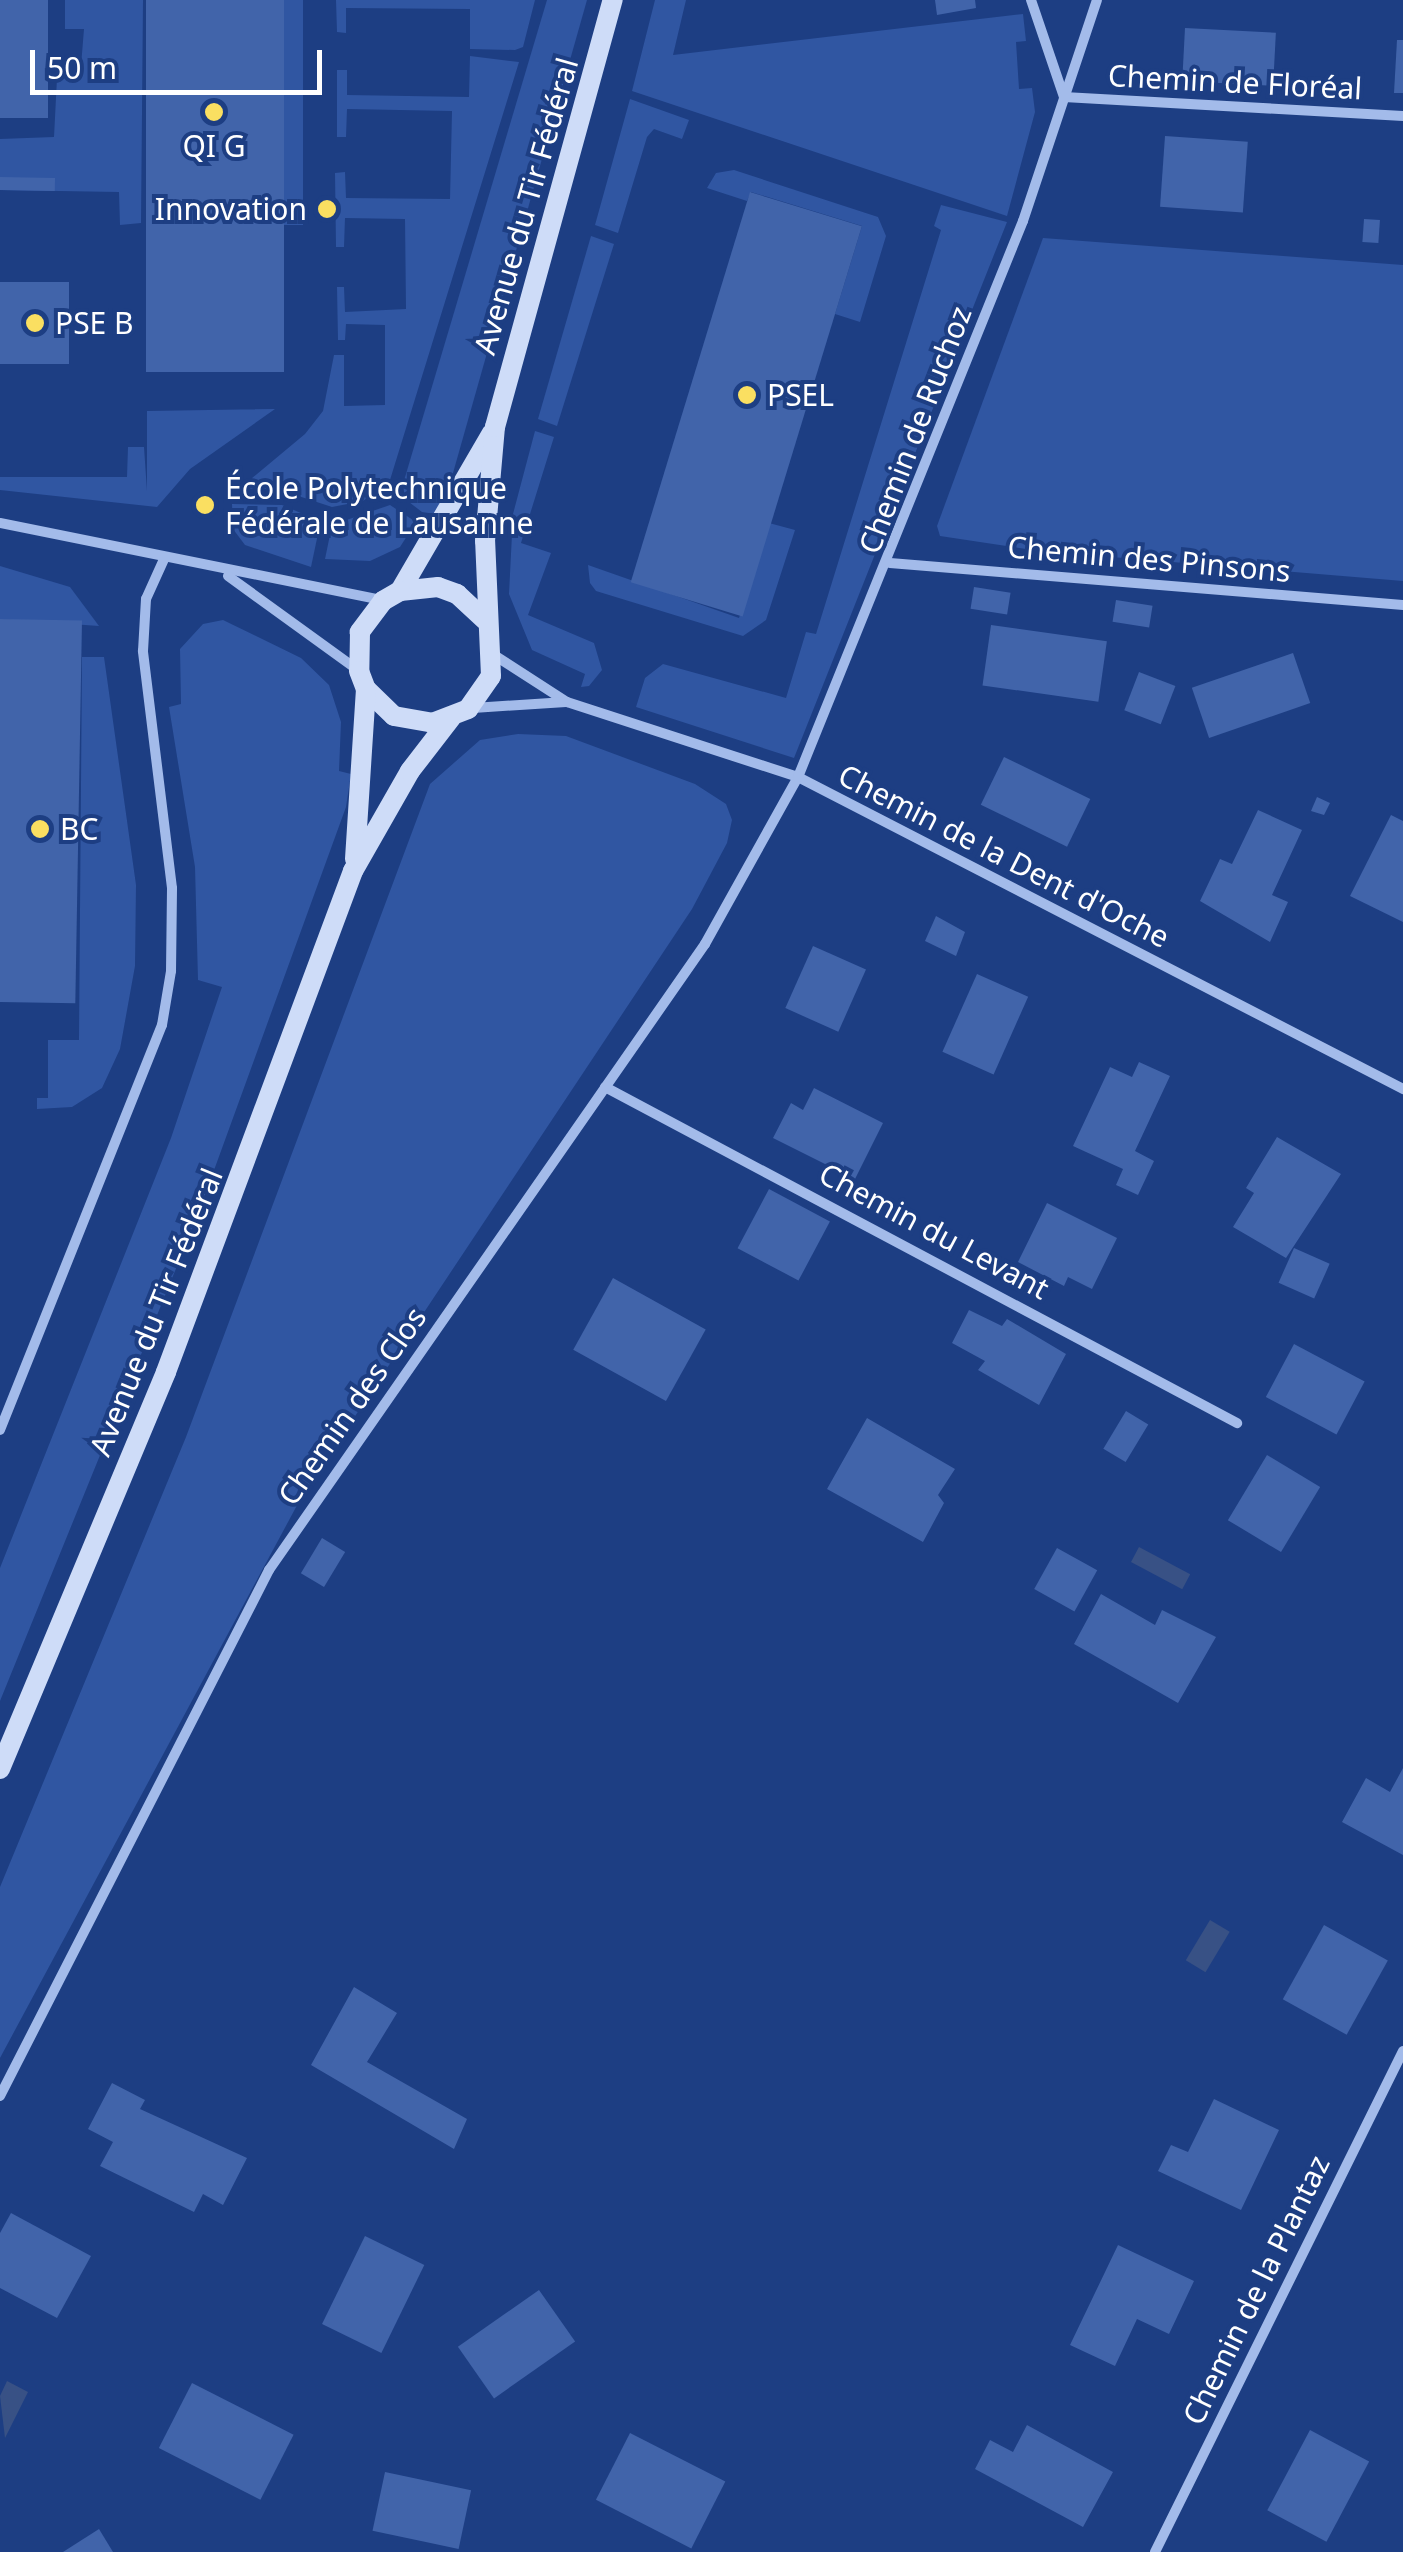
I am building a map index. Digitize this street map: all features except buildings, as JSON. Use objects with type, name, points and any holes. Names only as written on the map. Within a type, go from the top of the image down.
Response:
[{"type":"main road","name":"Avenue du Tir Fédéral","points":[[485,620],[495,427],[613,0]]},
{"type":"main road","name":"Avenue du Tir Fédéral","points":[[391,596],[495,427]]},
{"type":"main road","points":[[438,587],[457,594],[485,620],[494,656],[487,685],[460,713],[432,723],[394,716],[362,680],[360,632],[391,596],[438,587]]},
{"type":"main road","name":"Avenue du Tir Fédéral","points":[[354,871],[362,680]]},
{"type":"main road","name":"Avenue du Tir Fédéral","points":[[0,1770],[166,1372],[354,871],[410,771],[460,713]]},
{"type":"street","points":[[1031,0],[1064,97]]},
{"type":"street","name":"Chemin de Ruchoz","points":[[798,777],[890,562],[1098,0]]},
{"type":"street","name":"Chemin de Floréal","points":[[1064,97],[1403,116]]},
{"type":"street","points":[[0,523],[223,572],[391,596]]},
{"type":"street","points":[[0,1430],[162,1025],[171,971],[172,888],[143,651],[146,598],[165,557]]},
{"type":"street","name":"Chemin des Pinsons","points":[[890,562],[1403,605]]},
{"type":"street","points":[[223,572],[362,680]]},
{"type":"street","name":"Chemin de la Dent d'Oche","points":[[494,656],[567,702],[798,777],[1403,1089]]},
{"type":"street","name":"Chemin de la Dent d'Oche","points":[[460,713],[567,702]]},
{"type":"street","name":"Chemin des Clos","points":[[0,2096],[269,1570],[705,944],[798,777]]},
{"type":"street","name":"Chemin du Levant","points":[[606,1087],[1237,1423]]},
{"type":"street","name":"Chemin de la Plantaz","points":[[1155,2552],[1403,2051]]},
{"type":"shaded area","points":[[65,0],[143,0],[141,223],[120,225],[119,192],[0,190],[0,139],[54,137],[57,78],[80,78],[84,29],[65,29]]},
{"type":"shaded area","points":[[284,0],[303,0],[303,225],[284,225]]},
{"type":"shaded area","points":[[336,0],[535,0],[523,47],[515,50],[470,49],[470,9],[346,8],[346,33],[337,32]]},
{"type":"shaded area","points":[[547,0],[587,0],[453,473],[435,514],[422,512],[405,499],[403,484]]},
{"type":"shaded area","points":[[655,0],[686,0],[673,55],[1023,14],[1026,41],[1016,42],[1019,89],[1032,88],[1035,112],[1007,216],[632,91]]},
{"type":"shaded area","points":[[470,56],[519,62],[390,480],[363,501],[332,507],[277,489],[239,489],[305,434],[323,411],[334,355],[344,355],[344,406],[385,405],[385,325],[346,324],[345,340],[338,340],[337,287],[344,287],[345,312],[406,309],[405,219],[345,218],[344,247],[336,247],[335,173],[345,172],[346,198],[450,199],[452,111],[347,109],[346,137],[337,137],[337,70],[347,70],[347,95],[469,97]]},
{"type":"shaded area","points":[[630,99],[689,120],[682,139],[654,129],[647,137],[618,233],[595,225]]},
{"type":"shaded area","points":[[734,170],[878,217],[886,236],[860,322],[835,314],[862,226],[751,192],[747,201],[707,188],[716,173]]},
{"type":"shaded area","points":[[941,205],[1007,222],[794,758],[636,707],[645,678],[663,664],[786,698],[806,632],[816,634],[941,230],[934,226]]},
{"type":"shaded area","points":[[591,236],[614,244],[557,426],[538,419]]},
{"type":"shaded area","points":[[1043,238],[1403,265],[1403,581],[1039,551],[940,536],[937,526]]},
{"type":"shaded area","points":[[275,409],[190,469],[157,507],[0,490],[0,477],[127,477],[128,447],[144,447],[147,491],[147,411]]},
{"type":"shaded area","points":[[535,431],[554,437],[521,543],[551,553],[528,615],[594,643],[602,670],[589,686],[581,687],[585,674],[532,650],[509,594],[513,514]]},
{"type":"shaded area","points":[[232,504],[282,505],[315,519],[319,529],[311,567],[245,545],[233,529]]},
{"type":"shaded area","points":[[390,505],[416,522],[400,547],[370,561],[325,559],[332,525]]},
{"type":"shaded area","points":[[769,523],[795,530],[766,620],[743,636],[596,591],[590,583],[588,565],[739,618]]},
{"type":"shaded area","points":[[0,566],[70,587],[99,626],[0,619]]},
{"type":"shaded area","points":[[223,620],[301,658],[329,685],[341,722],[339,771],[351,774],[346,807],[197,1217],[0,1701],[0,1568],[171,1138],[222,987],[198,980],[195,867],[169,707],[181,704],[180,649],[203,624]]},
{"type":"shaded area","points":[[82,657],[104,657],[136,885],[135,966],[120,1049],[102,1088],[72,1107],[37,1109],[37,1098],[48,1098],[48,1040],[79,1040]]},
{"type":"shaded area","points":[[518,734],[566,736],[695,784],[726,804],[732,820],[727,843],[692,909],[302,1496],[0,2058],[0,1887],[186,1437],[430,784],[480,740]]},
{"type":"shaded area","points":[[1139,1547],[1190,1574],[1182,1589],[1131,1562]]},
{"type":"shaded area","points":[[1210,1920],[1230,1932],[1206,1972],[1186,1960]]},
{"type":"shaded area","points":[[7,2381],[28,2392],[5,2438],[0,2396]]},
{"type":"place","name":"QI G","points":[[214,112]]},
{"type":"place","name":"Innovation","points":[[327,209]]},
{"type":"place","name":"PSE B","points":[[35,323]]},
{"type":"place","name":"PSEL","points":[[747,395]]},
{"type":"place","name":"École Polytechnique Fédérale de Lausanne","points":[[205,505]]},
{"type":"place","name":"BC","points":[[40,829]]}]
